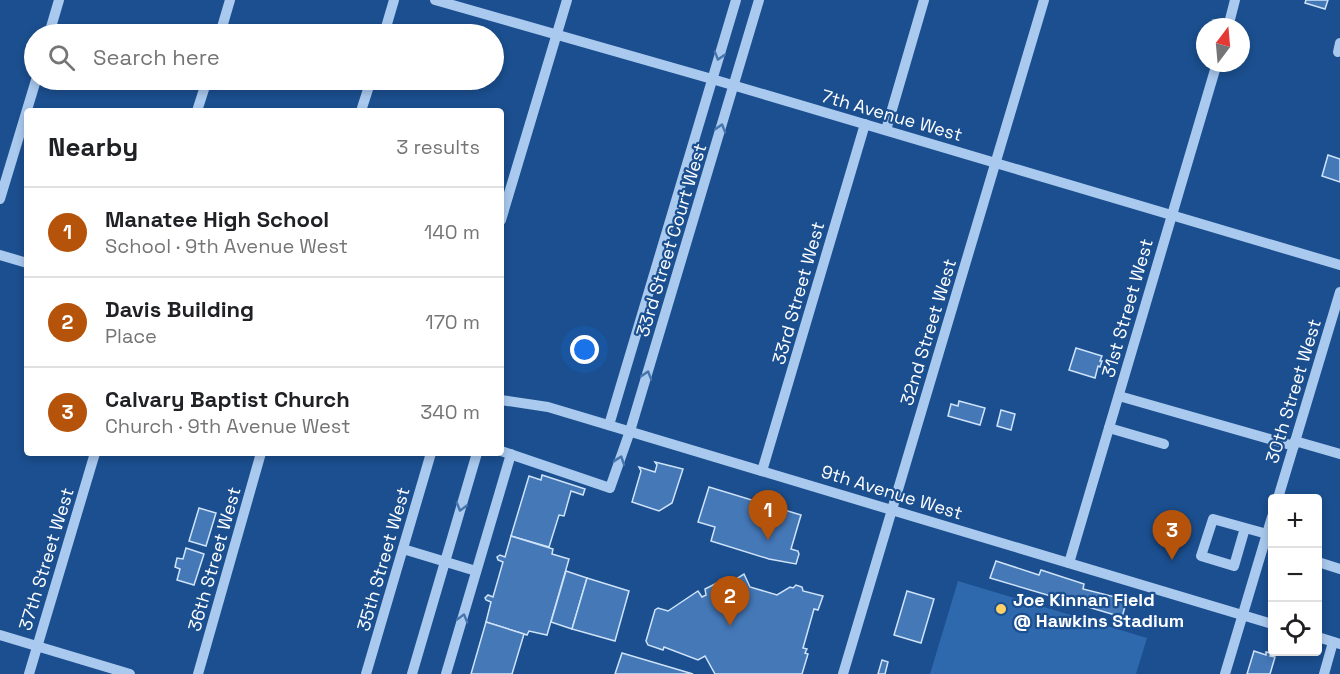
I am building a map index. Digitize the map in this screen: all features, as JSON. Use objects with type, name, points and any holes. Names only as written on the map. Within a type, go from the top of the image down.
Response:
[{"type":"street","points":[[52,24],[59,0]]},
{"type":"street","points":[[223,24],[230,0]]},
{"type":"street","points":[[387,24],[394,0]]},
{"type":"street","name":"7th Avenue West","points":[[435,0],[712,79],[1340,265]]},
{"type":"street","points":[[504,210],[567,0]]},
{"type":"street","name":"33rd Street Court West","points":[[609,425],[735,0]]},
{"type":"street","name":"33rd Street Court West","points":[[506,452],[610,488],[630,431],[759,0]]},
{"type":"street","points":[[886,130],[924,0]]},
{"type":"street","name":"32nd Street West","points":[[843,674],[1044,0]]},
{"type":"street","points":[[1230,18],[1235,0]]},
{"type":"street","name":"31st Street West","points":[[1069,563],[1214,72]]},
{"type":"street","points":[[28,108],[33,90]]},
{"type":"street","points":[[198,108],[204,90]]},
{"type":"street","points":[[363,108],[368,90]]},
{"type":"street","points":[[0,199],[24,120]]},
{"type":"street","name":"33rd Street West","points":[[762,471],[865,124]]},
{"type":"street","points":[[0,255],[24,262]]},
{"type":"street","name":"30th Street West","points":[[1279,494],[1340,292]]},
{"type":"street","points":[[1119,396],[1340,454]]},
{"type":"street","name":"9th Avenue West","points":[[504,400],[548,407],[1268,623]]},
{"type":"street","points":[[1109,428],[1164,444]]},
{"type":"street","points":[[446,674],[476,571],[506,452]]},
{"type":"street","name":"37th Street West","points":[[29,674],[94,456]]},
{"type":"street","name":"36th Street West","points":[[198,674],[260,456]]},
{"type":"street","name":"35th Street West","points":[[366,674],[430,456]]},
{"type":"street","points":[[411,674],[476,456]]},
{"type":"street","points":[[1245,528],[1234,566],[1202,556],[1213,519],[1267,534]]},
{"type":"street","points":[[1225,674],[1243,615],[1268,548],[1268,531]]},
{"type":"street","points":[[403,549],[476,571]]},
{"type":"street","points":[[1322,564],[1340,569]]},
{"type":"street","points":[[0,635],[130,674]]},
{"type":"street","points":[[1322,638],[1337,643],[1324,674]]},
{"type":"shaded area","name":"Joe Kinnan Field @ Hawkins Stadium","points":[[958,581],[1147,638],[1136,674],[930,674]]},
{"type":"building","points":[[1306,0],[1328,0],[1325,9],[1305,3]]},
{"type":"building","points":[[1328,155],[1340,159],[1340,182],[1322,176]]},
{"type":"building","points":[[1076,348],[1102,356],[1095,378],[1069,370]]},
{"type":"building","points":[[959,401],[985,408],[980,425],[948,416],[951,404],[958,406]]},
{"type":"building","points":[[1001,410],[1015,414],[1011,430],[997,426]]},
{"type":"building","points":[[655,462],[683,469],[672,503],[659,511],[632,502],[641,471],[639,467],[655,472],[657,465]]},
{"type":"building","points":[[542,475],[585,489],[583,495],[571,491],[564,516],[559,515],[549,547],[511,536],[529,476],[541,480]]},
{"type":"building","points":[[709,487],[801,515],[791,549],[798,551],[799,554],[796,564],[769,559],[711,541],[715,527],[698,522]]},
{"type":"building","points":[[199,508],[216,513],[206,546],[189,541]]},
{"type":"building","points":[[511,536],[553,549],[552,554],[569,559],[547,635],[529,631],[527,635],[486,622],[491,602],[485,598],[488,595],[493,597],[503,562],[497,557],[500,555],[505,557]]},
{"type":"building","points":[[186,548],[204,554],[194,585],[177,580],[180,569],[175,567],[177,558],[183,559]]},
{"type":"building","points":[[996,561],[1039,575],[1041,570],[1084,584],[1083,589],[1127,600],[1122,617],[990,578]]},
{"type":"building","points":[[566,571],[587,578],[572,629],[551,622]]},
{"type":"building","points":[[744,574],[750,587],[777,595],[796,585],[802,587],[803,591],[823,596],[818,610],[814,609],[803,648],[807,649],[805,653],[808,654],[802,674],[715,674],[705,656],[698,660],[664,647],[663,650],[648,645],[646,641],[655,610],[658,608],[668,611],[698,591],[702,597],[706,595],[705,589],[729,577],[733,581]]},
{"type":"building","points":[[587,578],[629,591],[615,641],[572,629]]},
{"type":"building","points":[[907,591],[934,599],[921,643],[894,635]]},
{"type":"building","points":[[486,622],[524,634],[512,674],[471,674]]},
{"type":"building","points":[[1254,651],[1266,655],[1266,652],[1268,652],[1268,656],[1275,657],[1270,674],[1247,674]]},
{"type":"building","points":[[622,653],[693,674],[615,674]]},
{"type":"building","points":[[882,660],[888,662],[885,674],[878,674]]},
{"type":"place","name":"Manatee High School","points":[[768,540]]},
{"type":"place","name":"Calvary Baptist Church","points":[[1172,560]]},
{"type":"place","name":"Joe Kinnan Field @ Hawkins Stadium","points":[[1001,609]]},
{"type":"place","name":"Davis Building","points":[[730,626]]}]
